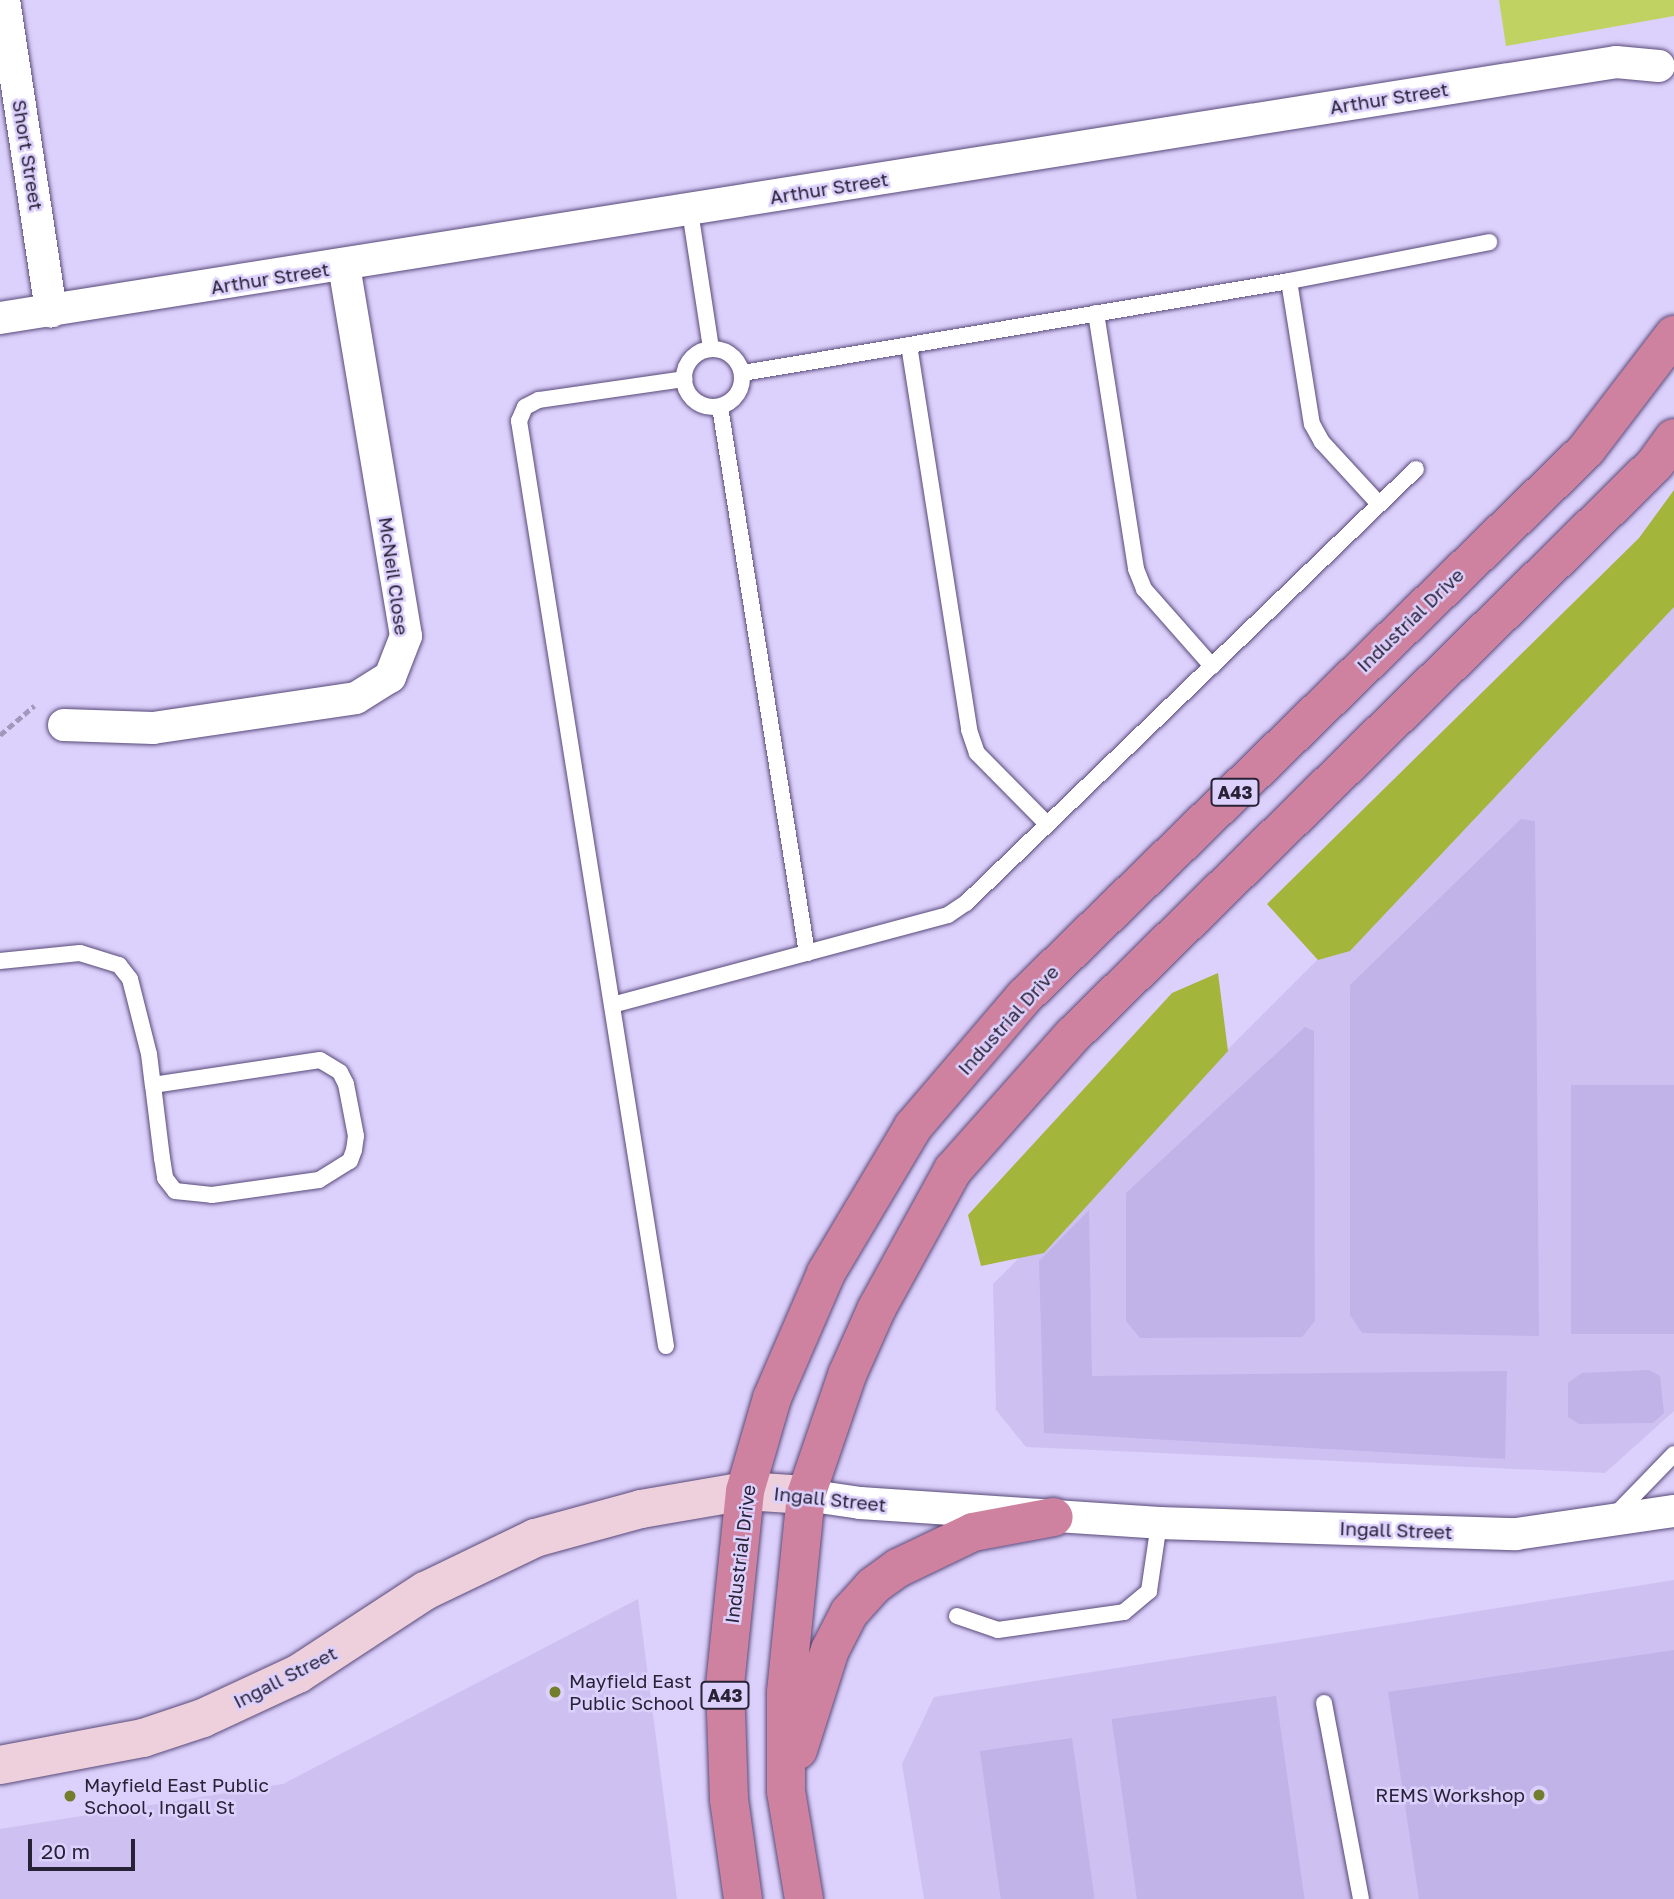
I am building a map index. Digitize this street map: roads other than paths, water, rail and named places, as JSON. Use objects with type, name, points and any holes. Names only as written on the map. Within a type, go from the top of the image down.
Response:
[{"type":"highway","name":"Industrial Drive","points":[[743,1899],[729,1799],[725,1685],[745,1491],[772,1398],[826,1273],[913,1127],[1025,996],[1586,450],[1674,335]]},
{"type":"highway","points":[[804,1899],[786,1791],[786,1692],[806,1495],[847,1375],[877,1308],[953,1170],[1073,1035],[1655,464],[1674,438]]},
{"type":"highway","points":[[786,1791],[830,1650],[849,1613],[873,1586],[898,1568],[974,1532],[1054,1517]]},
{"type":"main road","name":"Ingall Street","points":[[0,1765],[143,1738],[203,1718],[298,1674],[425,1591],[535,1538],[641,1509],[745,1491],[806,1495]]},
{"type":"street","name":"Short Street","points":[[4,0],[51,310]]},
{"type":"street","name":"Arthur Street","points":[[0,318],[344,267],[1616,62],[1659,66]]},
{"type":"street","name":"McNeil Close","points":[[64,725],[153,728],[356,698],[390,677],[406,636],[344,267]]},
{"type":"street","name":"Ingall Street","points":[[806,1495],[1054,1517],[1158,1523],[1516,1534],[1674,1511]]},
{"type":"lane","points":[[690,211],[711,348]]},
{"type":"lane","points":[[743,373],[1289,281],[1489,243]]},
{"type":"lane","points":[[1289,281],[1312,424],[1322,442],[1379,504]]},
{"type":"lane","points":[[1096,313],[1136,569],[1144,589],[1212,666]]},
{"type":"lane","points":[[909,345],[969,730],[976,753],[1047,824]]},
{"type":"lane","points":[[711,348],[729,353],[743,373],[735,398],[720,407],[695,401],[684,379],[689,361],[711,348]]},
{"type":"lane","points":[[666,1346],[519,421],[525,407],[539,400],[684,379]]},
{"type":"lane","points":[[720,407],[807,953]]},
{"type":"lane","points":[[612,1005],[948,915],[1047,824],[1416,469]]},
{"type":"lane","points":[[0,961],[80,953],[119,965],[130,979],[153,1085],[165,1178],[175,1191],[188,1196],[319,1180],[350,1161],[354,1150],[356,1136],[346,1084],[331,1064],[320,1060],[153,1085]]},
{"type":"lane","points":[[1610,1520],[1674,1454]]},
{"type":"lane","points":[[957,1616],[998,1630],[1124,1612],[1149,1591],[1158,1523]]},
{"type":"lane","points":[[1324,1703],[1361,1899]]},
{"type":"place","name":"Mayfield East Public School","points":[[555,1692]]},
{"type":"place","name":"REMS Workshop","points":[[1539,1795]]},
{"type":"place","name":"Mayfield East Public School, Ingall St","points":[[70,1796]]}]
